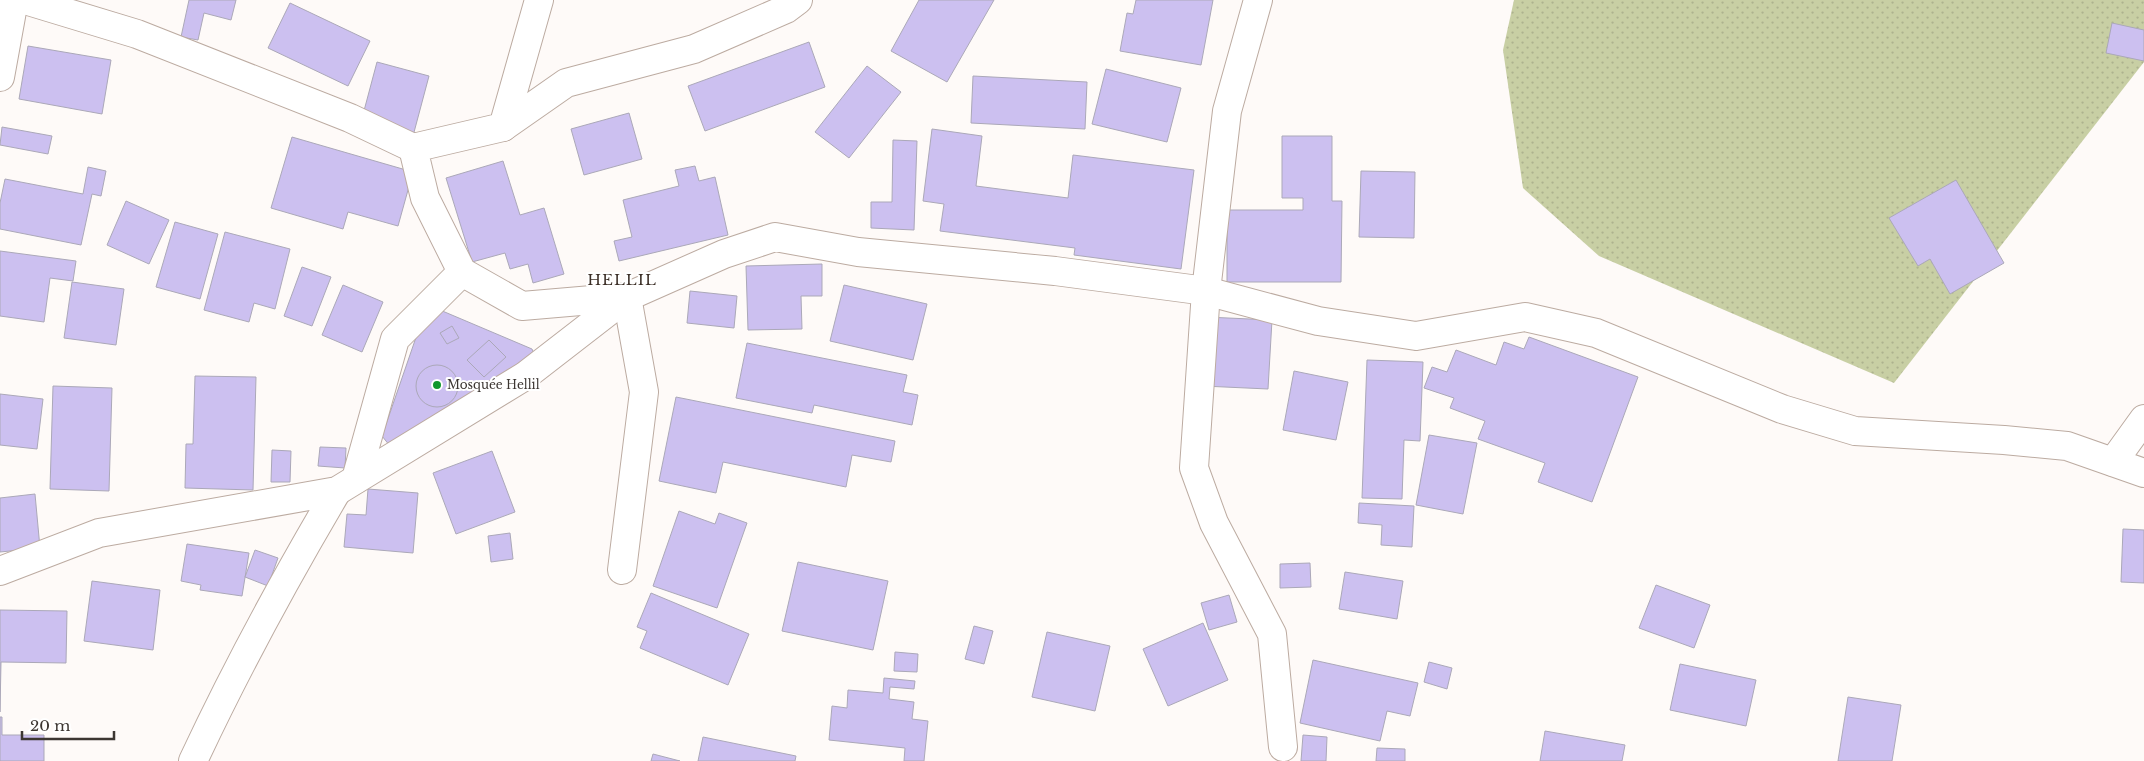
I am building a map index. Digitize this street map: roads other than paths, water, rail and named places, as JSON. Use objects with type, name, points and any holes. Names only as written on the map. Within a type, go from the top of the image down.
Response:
[{"type":"street","points":[[0,77],[14,0]]},
{"type":"street","points":[[25,0],[137,34],[350,118],[413,148],[503,128],[566,83],[694,49],[786,9],[798,0]]},
{"type":"street","points":[[503,128],[539,0]]},
{"type":"street","points":[[1258,0],[1227,111],[1206,291],[1194,468],[1214,523],[1272,634],[1283,747]]},
{"type":"street","points":[[413,148],[425,198],[462,272],[522,306],[627,297]]},
{"type":"street","points":[[0,571],[99,534],[346,485],[525,376],[627,297],[724,254],[775,237],[858,252],[1055,271],[1206,291],[1318,321],[1416,336],[1525,317],[1596,332],[1782,409],[1855,432],[2004,440],[2067,446],[2144,473]]},
{"type":"street","points":[[193,761],[213,718],[301,552],[346,485],[395,339],[462,272]]},
{"type":"street","points":[[622,570],[644,392],[627,297]]},
{"type":"street","points":[[2114,462],[2144,419]]},
{"type":"place","name":"Mosquée Hellil","points":[[437,385]]},
{"type":"district","name":"HELLIL","points":[[622,280]]}]
